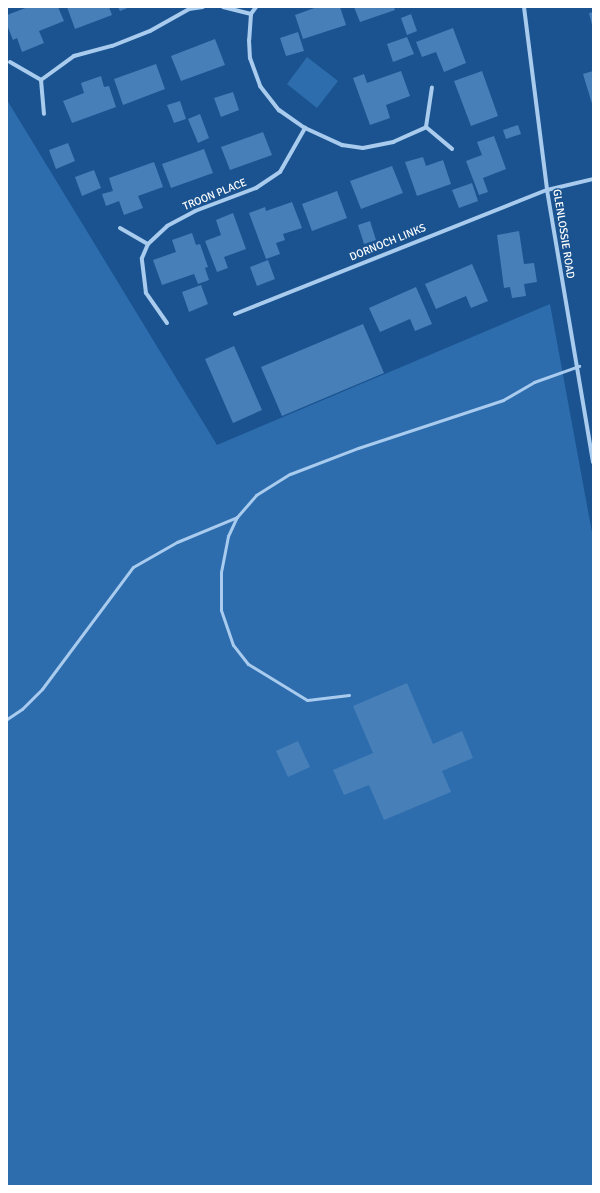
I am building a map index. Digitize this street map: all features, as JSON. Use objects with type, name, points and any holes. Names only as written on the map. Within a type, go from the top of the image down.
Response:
[{"type":"street","points":[[41,80],[74,56],[112,46],[150,31],[189,9],[203,7]]},
{"type":"street","points":[[223,7],[252,14]]},
{"type":"street","points":[[256,7],[252,14],[248,40],[250,58],[260,86],[279,110],[305,128],[342,144],[363,148],[393,142],[426,127]]},
{"type":"street","name":"GLENLOSSIE ROAD","points":[[524,7],[547,190],[565,300],[579,366],[593,462]]},
{"type":"street","points":[[10,62],[41,80]]},
{"type":"street","points":[[41,80],[44,114]]},
{"type":"street","points":[[426,127],[432,86]]},
{"type":"street","points":[[426,127],[452,149]]},
{"type":"street","name":"TROON PLACE","points":[[148,244],[167,226],[196,211],[256,188],[280,172],[305,128]]},
{"type":"street","name":"DORNOCH LINKS","points":[[236,314],[547,190],[593,179]]},
{"type":"street","points":[[120,228],[148,244],[142,258],[146,293],[167,323]]},
{"type":"lane","points":[[349,695],[307,700],[248,664],[233,645],[221,610],[221,572],[228,536],[237,517],[256,495],[290,474],[358,448],[503,400],[534,382],[579,366]]},
{"type":"lane","points":[[7,719],[22,709],[42,688],[133,567],[177,542],[237,517]]},
{"type":"shaded area","points":[[307,57],[338,81],[317,108],[287,84]]},
{"type":"shaded area","points":[[7,100],[217,445],[550,304],[593,538],[593,1186],[7,1186]]},
{"type":"building","points":[[28,7],[58,7],[64,21],[39,31],[44,43],[22,52],[17,38],[13,40],[7,25],[7,15]]},
{"type":"building","points":[[67,7],[109,7],[112,15],[75,29]]},
{"type":"building","points":[[118,7],[130,7],[120,11]]},
{"type":"building","points":[[317,7],[340,7],[346,25],[303,39],[295,15]]},
{"type":"building","points":[[354,7],[394,7],[395,10],[360,22]]},
{"type":"building","points":[[593,12],[593,25],[592,25],[589,13]]},
{"type":"building","points":[[411,14],[417,31],[407,35],[401,18]]},
{"type":"building","points":[[453,28],[466,63],[444,72],[436,52],[422,57],[416,42]]},
{"type":"building","points":[[298,32],[304,51],[286,56],[280,38]]},
{"type":"building","points":[[407,37],[414,54],[393,62],[387,44]]},
{"type":"building","points":[[215,39],[225,65],[181,81],[171,56]]},
{"type":"building","points":[[156,64],[165,89],[123,105],[114,79]]},
{"type":"building","points":[[401,71],[410,96],[386,105],[390,118],[370,125],[353,78],[364,74],[367,83]]},
{"type":"building","points":[[482,71],[498,116],[471,126],[454,81]]},
{"type":"building","points":[[593,71],[593,107],[583,74]]},
{"type":"building","points":[[101,76],[104,87],[109,86],[116,107],[72,123],[63,101],[84,93],[81,83]]},
{"type":"building","points":[[233,92],[239,110],[221,117],[214,98]]},
{"type":"building","points":[[180,101],[186,119],[174,123],[167,105]]},
{"type":"building","points":[[200,114],[209,138],[198,143],[188,119]]},
{"type":"building","points":[[518,125],[521,134],[506,139],[503,130]]},
{"type":"building","points":[[263,132],[272,155],[230,170],[221,147]]},
{"type":"building","points":[[494,136],[506,169],[483,178],[488,192],[479,195],[466,161],[482,155],[477,142]]},
{"type":"building","points":[[68,143],[75,161],[56,169],[49,150]]},
{"type":"building","points":[[204,149],[213,173],[171,188],[162,164]]},
{"type":"building","points":[[423,157],[426,166],[443,160],[451,184],[417,196],[405,162]]},
{"type":"building","points":[[154,162],[163,187],[138,196],[143,208],[124,215],[119,201],[106,206],[102,194],[113,191],[109,178]]},
{"type":"building","points":[[392,166],[403,193],[361,209],[350,181]]},
{"type":"building","points":[[94,170],[101,188],[82,196],[75,177]]},
{"type":"building","points":[[472,183],[478,201],[459,208],[452,190]]},
{"type":"building","points":[[337,191],[347,218],[312,231],[302,204]]},
{"type":"building","points":[[292,202],[302,228],[283,234],[285,240],[276,243],[280,254],[266,259],[249,213],[265,207],[266,211]]},
{"type":"building","points":[[233,213],[246,249],[224,257],[228,268],[217,272],[205,241],[221,235],[216,220]]},
{"type":"building","points":[[370,221],[376,240],[364,244],[358,225]]},
{"type":"building","points":[[519,231],[524,264],[534,263],[537,282],[524,284],[526,296],[512,298],[510,287],[504,288],[497,235]]},
{"type":"building","points":[[192,233],[196,245],[200,244],[208,267],[205,268],[209,280],[198,284],[194,274],[162,285],[153,260],[176,252],[172,240]]},
{"type":"building","points":[[268,260],[275,279],[257,286],[250,267]]},
{"type":"building","points":[[472,264],[488,301],[471,308],[466,296],[436,309],[425,284]]},
{"type":"building","points":[[201,285],[208,304],[189,312],[182,292]]},
{"type":"building","points":[[416,287],[432,324],[415,331],[410,319],[380,332],[369,308]]},
{"type":"building","points":[[363,324],[384,373],[282,416],[261,367]]},
{"type":"building","points":[[234,346],[262,410],[233,423],[205,359]]},
{"type":"building","points":[[407,683],[433,744],[462,731],[473,758],[442,771],[451,792],[384,820],[369,785],[344,795],[333,770],[373,753],[353,706]]},
{"type":"building","points":[[298,741],[310,767],[288,777],[276,751]]}]
